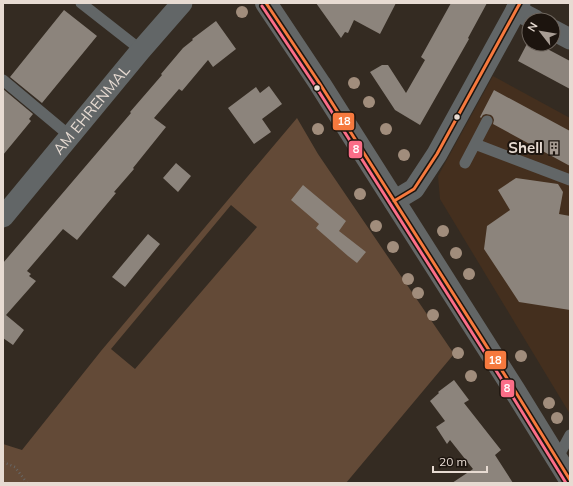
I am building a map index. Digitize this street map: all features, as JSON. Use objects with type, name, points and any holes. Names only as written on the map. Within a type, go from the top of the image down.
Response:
[{"type":"main road","points":[[275,8],[320,84],[570,480]]},
{"type":"street","name":"AM EHRENMAL","points":[[3,217],[141,50],[182,3]]},
{"type":"street","points":[[394,201],[414,189],[437,154],[518,6]]},
{"type":"street","points":[[561,35],[570,40]]},
{"type":"lane","points":[[81,3],[141,50]]},
{"type":"lane","points":[[3,80],[70,136]]},
{"type":"lane","points":[[465,163],[487,121]]},
{"type":"lane","points":[[475,144],[570,180]]},
{"type":"lane","points":[[557,459],[570,436]]},
{"type":"path","points":[[3,462],[15,467],[27,483]]},
{"type":"shaded area","points":[[493,76],[570,118],[570,414],[440,199],[438,176]]},
{"type":"shaded area","points":[[297,118],[318,154],[454,354],[346,483],[3,483],[3,444],[22,450],[101,351]],"holes":[[[231,205],[257,227],[135,369],[111,349]]]},
{"type":"building","points":[[316,3],[396,3],[380,34],[354,20],[348,33],[345,32],[341,38]]},
{"type":"building","points":[[451,3],[487,3],[468,38],[469,39],[420,125],[395,110],[370,72],[382,65],[388,65],[406,93],[425,60],[421,57]]},
{"type":"building","points":[[64,10],[97,36],[42,103],[10,77]]},
{"type":"building","points":[[216,21],[236,49],[213,67],[208,60],[182,91],[179,89],[154,118],[166,127],[133,168],[134,169],[114,192],[116,193],[77,240],[63,229],[27,271],[31,274],[29,276],[36,281],[6,315],[24,330],[13,345],[3,338],[3,263],[131,113],[130,112],[183,48],[193,40],[192,39]]},
{"type":"building","points":[[523,52],[553,52],[570,61],[570,89],[518,61]]},
{"type":"building","points":[[269,86],[282,104],[262,119],[271,132],[254,144],[228,108],[256,87],[260,93]]},
{"type":"building","points":[[3,89],[33,114],[29,119],[31,121],[3,155]]},
{"type":"building","name":"Shell","points":[[494,90],[570,131],[570,166],[493,124],[494,120],[491,115],[486,114],[481,118],[480,117]]},
{"type":"building","points":[[176,163],[191,176],[178,192],[163,178]]},
{"type":"building","points":[[516,178],[558,184],[563,192],[559,214],[570,216],[570,310],[519,302],[484,249],[487,226],[510,210],[498,190]]},
{"type":"building","points":[[303,185],[346,221],[339,231],[366,252],[357,263],[316,228],[319,224],[291,200]]},
{"type":"building","points":[[148,234],[160,244],[125,287],[112,277]]},
{"type":"building","points":[[454,380],[469,400],[464,403],[501,450],[495,455],[513,483],[452,483],[473,469],[450,440],[447,444],[436,427],[445,421],[430,401],[439,393],[438,392]]},
{"type":"transit line","name":"18","points":[[266,3],[320,84],[570,480]]},
{"type":"transit line","name":"18","points":[[394,201],[414,189],[437,154],[520,3]]},
{"type":"transit line","name":"8","points":[[262,6],[316,87],[566,483]]},
{"type":"place","name":"Shell","points":[[554,148]]}]
